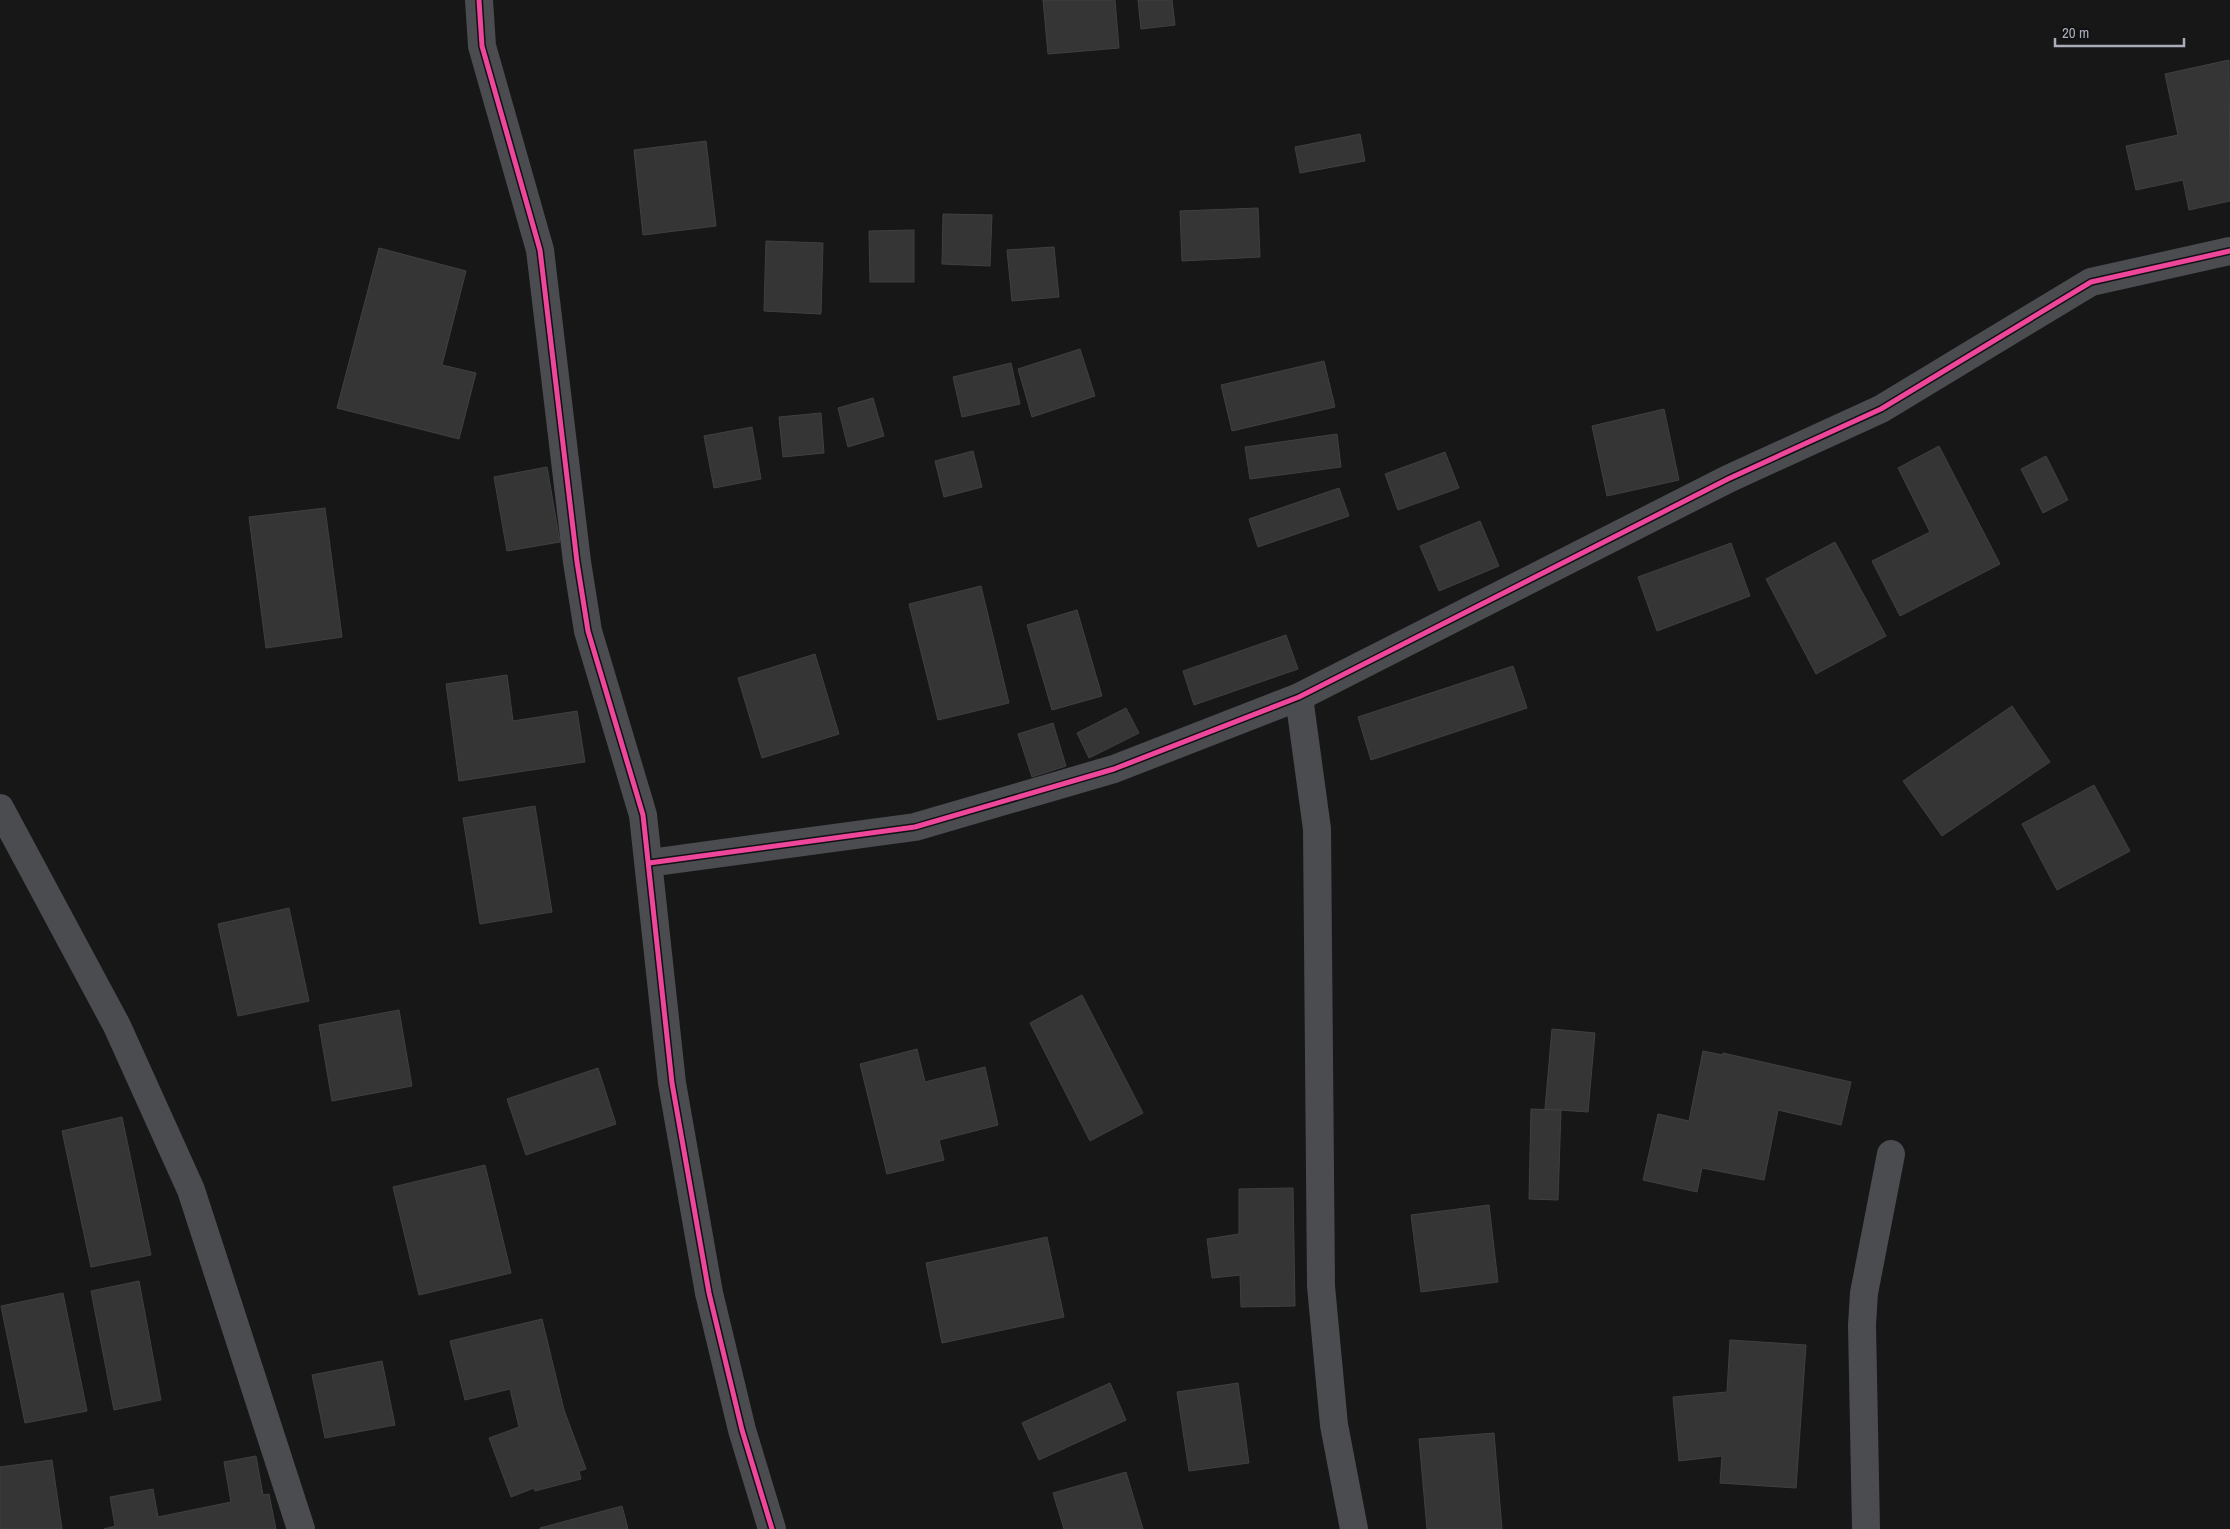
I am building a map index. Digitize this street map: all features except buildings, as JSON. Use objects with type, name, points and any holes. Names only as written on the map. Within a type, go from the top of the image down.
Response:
[{"type":"street","points":[[479,0],[482,46],[540,250],[576,562],[588,631],[643,815],[672,1083],[709,1292],[742,1430],[772,1529]]},
{"type":"street","points":[[649,863],[915,827],[1114,769],[1299,697],[1728,479],[1881,409],[2091,282],[2230,251]]},
{"type":"street","points":[[1299,697],[1317,829],[1321,1286],[1334,1425],[1354,1529]]},
{"type":"street","points":[[0,808],[117,1026],[191,1190],[300,1529]]},
{"type":"street","points":[[1866,1529],[1862,1326],[1864,1293],[1891,1154]]},
{"type":"cycle path","points":[[479,0],[482,46],[540,250],[577,562],[588,631],[643,815],[672,1083],[709,1293],[742,1430],[772,1529]]},
{"type":"cycle path","points":[[649,863],[915,827],[1114,769],[1299,697],[1728,479],[1881,409],[2091,282],[2230,251]]}]
